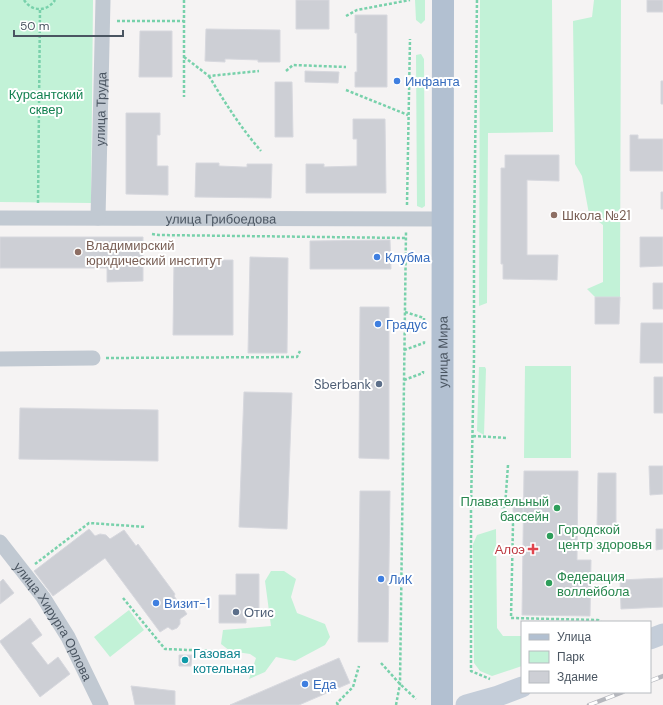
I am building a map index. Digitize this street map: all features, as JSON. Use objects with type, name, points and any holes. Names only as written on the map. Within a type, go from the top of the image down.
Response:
[{"type":"main road","name":"улица Мира","points":[[442,705],[443,0]]},
{"type":"main road","points":[[651,639],[663,634]]},
{"type":"main road","points":[[466,705],[521,687]]},
{"type":"street","name":"улица Труда","points":[[98,218],[103,0]]},
{"type":"street","name":"улица Грибоедова","points":[[0,218],[443,219]]},
{"type":"street","points":[[0,359],[93,358]]},
{"type":"street","name":"улица Хирурга Орлова","points":[[0,542],[43,597],[68,637],[101,705]]},
{"type":"path","points":[[24,0],[33,8],[40,9],[46,8],[55,0]]},
{"type":"path","points":[[184,0],[184,97]]},
{"type":"path","points":[[346,16],[357,10],[410,0]]},
{"type":"path","points":[[477,0],[471,506],[471,671],[485,678]]},
{"type":"path","points":[[38,218],[40,9]]},
{"type":"path","points":[[103,20],[184,21]]},
{"type":"path","points":[[396,705],[400,684],[406,219],[410,39]]},
{"type":"path","points":[[184,57],[209,76],[246,134],[261,151]]},
{"type":"path","points":[[286,70],[293,65],[346,67]]},
{"type":"path","points":[[209,76],[259,71]]},
{"type":"path","points":[[346,90],[408,115]]},
{"type":"path","points":[[146,233],[159,235],[406,238]]},
{"type":"path","points":[[405,312],[424,318],[424,324]]},
{"type":"path","points":[[424,336],[424,350]]},
{"type":"path","points":[[404,350],[424,343]]},
{"type":"path","points":[[93,358],[297,357],[300,351]]},
{"type":"path","points":[[404,380],[423,373],[423,365]]},
{"type":"path","points":[[473,436],[508,438]]},
{"type":"path","points":[[508,465],[505,507],[513,524],[511,618],[600,621]]},
{"type":"path","points":[[471,506],[505,507]]},
{"type":"path","points":[[34,564],[89,523],[146,527]]},
{"type":"path","points":[[123,598],[165,649],[214,651]]},
{"type":"path","points":[[381,663],[416,699]]},
{"type":"path","points":[[338,705],[337,703],[353,687],[359,666]]},
{"type":"green space","name":"Курсантский сквер","points":[[0,0],[93,0],[91,203],[0,202]]},
{"type":"green space","points":[[415,0],[425,0],[425,20],[421,24],[416,20]]},
{"type":"green space","points":[[480,0],[552,0],[553,132],[488,133],[487,303],[479,306]]},
{"type":"green space","points":[[594,0],[621,0],[620,297],[595,297],[587,289],[603,282],[603,225],[589,214],[582,176],[575,164],[573,21],[592,17]]},
{"type":"green space","points":[[421,54],[424,59],[425,206],[422,208],[417,206],[416,55]]},
{"type":"green space","points":[[525,366],[571,366],[571,458],[524,458]]},
{"type":"green space","points":[[479,367],[485,367],[486,369],[484,435],[477,431]]},
{"type":"green space","points":[[496,529],[497,628],[503,636],[521,636],[521,666],[492,676],[480,671],[474,663],[473,544],[477,535]]},
{"type":"green space","points":[[271,571],[284,571],[296,579],[291,597],[297,613],[325,624],[330,637],[325,645],[295,661],[276,657],[265,672],[249,679],[256,658],[250,654],[230,651],[221,644],[223,630],[271,626],[265,581]]},
{"type":"green space","points":[[129,610],[144,630],[110,657],[94,637]]},
{"type":"building","points":[[296,0],[329,0],[329,29],[296,29]]},
{"type":"building","points":[[647,0],[663,0],[663,12],[647,12]]},
{"type":"building","points":[[355,15],[387,15],[387,87],[355,87],[355,72],[357,72],[357,33],[355,33]]},
{"type":"building","points":[[206,29],[280,30],[280,62],[258,62],[258,60],[229,59],[225,59],[225,62],[205,61]]},
{"type":"building","points":[[140,31],[172,31],[172,77],[139,77]]},
{"type":"building","points":[[305,71],[339,72],[338,83],[305,82]]},
{"type":"building","points":[[661,81],[663,81],[663,104],[661,104]]},
{"type":"building","points":[[275,82],[292,82],[293,137],[275,137]]},
{"type":"building","points":[[126,113],[160,113],[160,135],[157,135],[157,166],[168,166],[168,195],[126,194]]},
{"type":"building","points":[[353,119],[385,119],[386,193],[306,193],[306,164],[324,164],[324,167],[357,166],[357,139],[353,139]]},
{"type":"building","points":[[630,135],[638,135],[638,139],[663,139],[663,171],[630,171]]},
{"type":"building","points":[[505,155],[559,155],[559,181],[527,180],[527,255],[558,255],[557,280],[503,279],[503,264],[501,264],[501,168],[505,168]]},
{"type":"building","points":[[196,163],[219,163],[219,166],[243,167],[247,167],[247,164],[272,164],[271,198],[195,197]]},
{"type":"building","points":[[661,192],[663,192],[663,209],[661,209]]},
{"type":"building","points":[[0,237],[143,237],[143,281],[107,282],[107,268],[0,268]]},
{"type":"building","points":[[640,237],[663,237],[663,266],[640,267]]},
{"type":"building","points":[[390,240],[391,269],[310,269],[310,241]]},
{"type":"building","points":[[250,257],[288,258],[287,353],[248,353]]},
{"type":"building","points":[[174,260],[233,260],[233,335],[173,335]]},
{"type":"building","points":[[653,283],[663,283],[663,309],[653,309]]},
{"type":"building","points":[[595,297],[620,297],[619,324],[595,324]]},
{"type":"building","points":[[360,307],[389,307],[389,459],[359,458]]},
{"type":"building","points":[[641,323],[663,323],[663,363],[640,363]]},
{"type":"building","points":[[654,377],[663,377],[663,413],[654,413]]},
{"type":"building","points":[[244,392],[292,393],[287,529],[239,527]]},
{"type":"building","points":[[20,408],[158,410],[158,461],[19,459]]},
{"type":"building","points":[[649,466],[663,466],[663,494],[650,495]]},
{"type":"building","name":"Городской центр здоровья","points":[[524,471],[578,471],[577,560],[591,560],[590,616],[522,615]]},
{"type":"building","points":[[598,473],[616,473],[616,527],[597,527]]},
{"type":"building","points":[[360,491],[390,491],[388,642],[358,642]]},
{"type":"building","points":[[513,499],[523,499],[523,513],[513,512]]},
{"type":"building","points":[[89,529],[95,536],[100,534],[106,535],[110,539],[124,530],[136,546],[138,544],[175,594],[174,596],[187,614],[180,619],[180,624],[177,628],[172,630],[168,627],[160,632],[105,558],[53,596],[34,571]]},
{"type":"building","points":[[656,529],[663,529],[663,549],[656,550]]},
{"type":"building","points":[[236,574],[259,574],[259,611],[246,611],[246,623],[219,623],[219,595],[236,595]]},
{"type":"building","points":[[663,578],[663,607],[621,609],[620,580]]},
{"type":"building","points":[[3,579],[14,593],[0,604],[0,582]]},
{"type":"building","points":[[30,618],[42,635],[31,643],[48,665],[58,657],[70,674],[40,697],[0,642]]},
{"type":"building","name":"Газовая котельная","points":[[179,655],[192,655],[191,666],[179,666]]},
{"type":"building","points":[[339,658],[350,683],[299,705],[230,705]]},
{"type":"building","points":[[131,686],[175,691],[175,705],[135,705]]},
{"type":"railway","points":[[651,681],[663,676]]},
{"type":"railway","points":[[589,705],[620,693]]},
{"type":"place","name":"Инфанта","points":[[397,81]]},
{"type":"place","name":"Школа №21","points":[[554,215]]},
{"type":"place","name":"Владимирский юридический институт","points":[[78,252]]},
{"type":"place","name":"Клубма","points":[[377,257]]},
{"type":"place","name":"Градус","points":[[378,324]]},
{"type":"place","name":"Sberbank","points":[[379,384]]},
{"type":"place","name":"Плавательный бассейн","points":[[557,508]]},
{"type":"place","name":"Городской центр здоровья","points":[[550,536]]},
{"type":"place","name":"Алоэ","points":[[533,549]]},
{"type":"place","name":"ЛиК","points":[[381,579]]},
{"type":"place","name":"Федерация воллейбола","points":[[549,583]]},
{"type":"place","name":"Визит-1","points":[[156,603]]},
{"type":"place","name":"Отис","points":[[236,612]]},
{"type":"place","name":"Газовая котельная","points":[[185,660]]},
{"type":"place","name":"Еда","points":[[305,684]]}]
